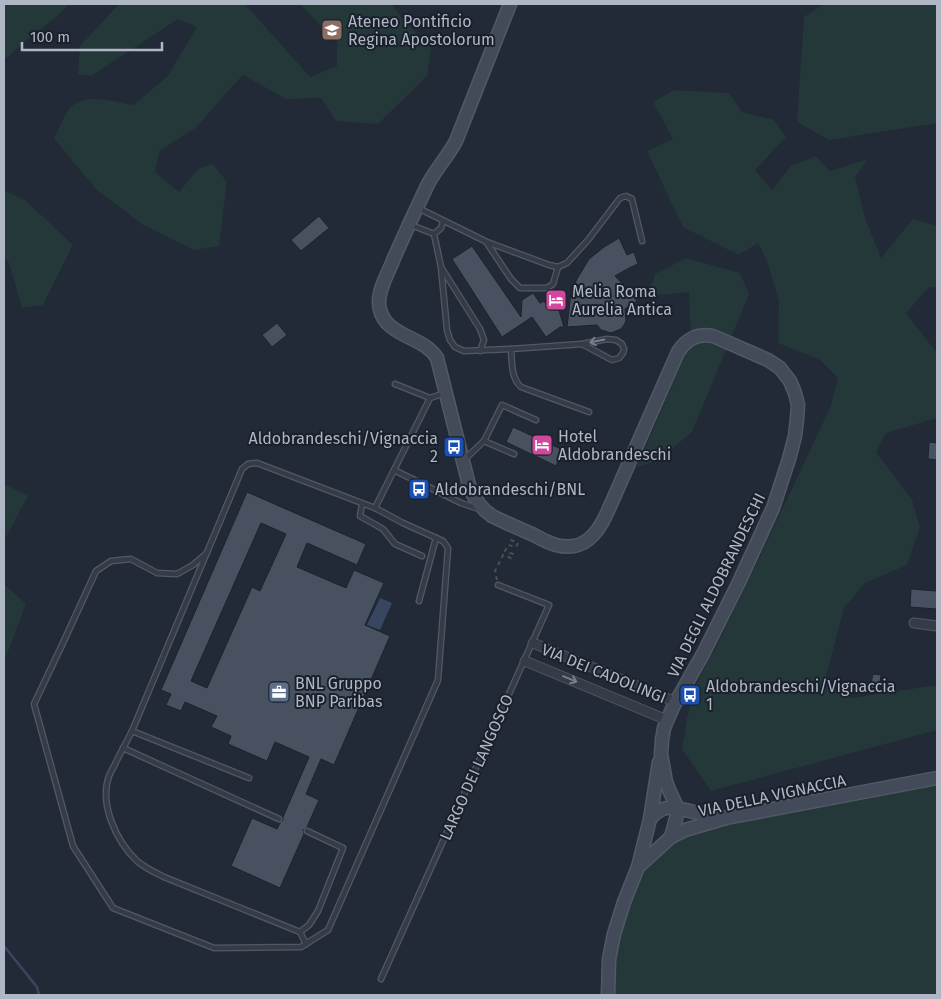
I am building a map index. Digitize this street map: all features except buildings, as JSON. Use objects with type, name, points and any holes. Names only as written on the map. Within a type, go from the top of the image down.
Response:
[{"type":"street","name":"VIA DEGLI ALDOBRANDESCHI","points":[[510,4],[456,141],[449,154],[431,177],[381,290],[379,301],[380,310],[390,326],[434,353],[439,364],[469,484],[476,501],[492,516],[552,544],[572,546],[589,539],[597,532],[607,513],[678,352],[690,339],[700,335],[716,337],[774,363],[790,381],[795,394],[798,413],[793,442],[773,508],[739,582],[703,654],[676,702],[662,734],[660,754],[666,782],[677,807]]},
{"type":"street","points":[[914,623],[937,626]]},
{"type":"street","name":"VIA DEI CADOLINGI","points":[[532,643],[676,702]]},
{"type":"street","name":"VIA DEI CADOLINGI","points":[[525,660],[667,720]]},
{"type":"street","points":[[638,867],[650,819],[660,754]]},
{"type":"street","name":"VIA DELLA VIGNACCIA","points":[[608,995],[609,959],[614,934],[624,902],[638,867],[671,837],[685,830],[726,818],[937,778]]},
{"type":"street","points":[[650,819],[661,810],[677,807],[701,814],[726,818]]},
{"type":"street","points":[[650,819],[658,831],[671,837],[677,815],[677,807]]},
{"type":"lane","points":[[417,208],[487,242],[549,265],[558,266],[567,264],[620,198],[628,196],[632,199],[642,241]]},
{"type":"lane","points":[[434,234],[441,228],[443,221]]},
{"type":"lane","points":[[409,225],[434,234]]},
{"type":"lane","points":[[434,234],[441,267],[447,330],[450,340],[456,347],[464,351],[480,351],[582,344],[607,339],[616,340],[622,344],[623,353],[618,358],[612,360],[582,344]]},
{"type":"lane","points":[[487,242],[511,279],[520,288],[547,288],[553,284],[558,266]]},
{"type":"lane","points":[[441,267],[480,329],[484,340],[480,351]]},
{"type":"lane","points":[[511,349],[513,370],[521,387],[590,412]]},
{"type":"lane","points":[[395,384],[430,398],[446,393]]},
{"type":"lane","points":[[375,508],[430,398]]},
{"type":"lane","points":[[463,461],[484,441],[502,405],[536,420]]},
{"type":"lane","points":[[484,441],[514,454]]},
{"type":"lane","points":[[207,553],[193,565],[176,574],[157,573],[131,558],[111,560],[96,571],[34,704],[73,846],[113,908],[214,948],[301,947],[306,944],[328,930],[438,680],[448,548],[443,541],[375,508],[257,463],[248,464],[242,469],[207,553],[132,731],[109,776],[106,799],[111,818],[118,835],[132,855],[149,869],[164,877],[300,932],[306,944]]},
{"type":"lane","points":[[394,470],[461,503],[485,511]]},
{"type":"lane","points":[[441,493],[456,492],[469,484]]},
{"type":"lane","points":[[362,504],[360,516],[383,529],[394,544],[422,556]]},
{"type":"lane","points":[[419,601],[436,538]]},
{"type":"lane","name":"LARGO DEI LANGOSCO","points":[[380,979],[549,606],[498,585]]},
{"type":"lane","points":[[132,731],[249,778]]},
{"type":"lane","points":[[123,748],[280,819]]},
{"type":"lane","points":[[300,932],[309,925],[318,911],[343,848],[307,831]]},
{"type":"path","points":[[495,572],[502,555],[511,558],[512,554],[505,551],[508,545],[516,547],[518,543],[511,540],[516,527]]},
{"type":"shaded area","points":[[4,4],[69,4],[57,17],[4,60]]},
{"type":"shaded area","points":[[119,4],[245,4],[310,77],[337,66],[337,43],[300,4],[392,4],[403,20],[431,48],[427,76],[378,124],[336,121],[321,98],[286,99],[243,75],[197,127],[159,151],[155,172],[179,192],[198,169],[213,164],[227,182],[219,246],[194,250],[143,225],[97,190],[54,139],[67,112],[78,102],[101,99],[133,105],[167,77],[197,27],[178,19],[91,76],[78,74],[80,46]]},
{"type":"shaded area","points":[[823,4],[937,4],[937,123],[829,140],[797,122],[804,17]]},
{"type":"shaded area","points":[[674,90],[729,93],[742,112],[774,120],[786,137],[755,170],[772,190],[791,166],[816,156],[830,171],[868,159],[855,177],[865,218],[881,258],[913,219],[937,226],[937,288],[929,287],[906,313],[937,353],[937,418],[886,433],[876,452],[912,500],[920,527],[907,565],[865,583],[844,608],[824,684],[852,698],[937,685],[937,730],[711,791],[682,749],[694,688],[754,569],[830,408],[838,378],[820,360],[778,343],[779,302],[767,261],[758,243],[739,255],[683,227],[647,151],[673,139],[653,102]]},
{"type":"shaded area","points":[[4,190],[26,201],[73,245],[43,305],[22,308],[9,263],[4,257]]},
{"type":"shaded area","points":[[686,258],[740,273],[749,294],[692,432],[657,461],[637,467],[691,341],[689,292],[648,296],[655,274]]},
{"type":"shaded area","points":[[4,484],[28,496],[4,541]]},
{"type":"shaded area","points":[[4,584],[26,604],[4,662]]},
{"type":"shaded area","points":[[937,783],[937,995],[615,995],[611,953],[645,865],[664,848],[702,828]]},
{"type":"water","points":[[380,598],[392,603],[380,630],[367,625]]},
{"type":"waterway","points":[[4,946],[37,987],[39,995]]},
{"type":"place","name":"Ateneo Pontificio Regina Apostolorum","points":[[332,30]]},
{"type":"place","name":"Melia Roma Aurelia Antica","points":[[556,300]]},
{"type":"place","name":"Hotel Aldobrandeschi","points":[[542,445]]},
{"type":"place","name":"Aldobrandeschi/Vignaccia 2","points":[[454,447]]},
{"type":"place","name":"Aldobrandeschi/BNL","points":[[419,489]]},
{"type":"place","name":"BNL Gruppo BNP Paribas","points":[[279,692]]},
{"type":"place","name":"Aldobrandeschi/Vignaccia 1","points":[[690,695]]}]
